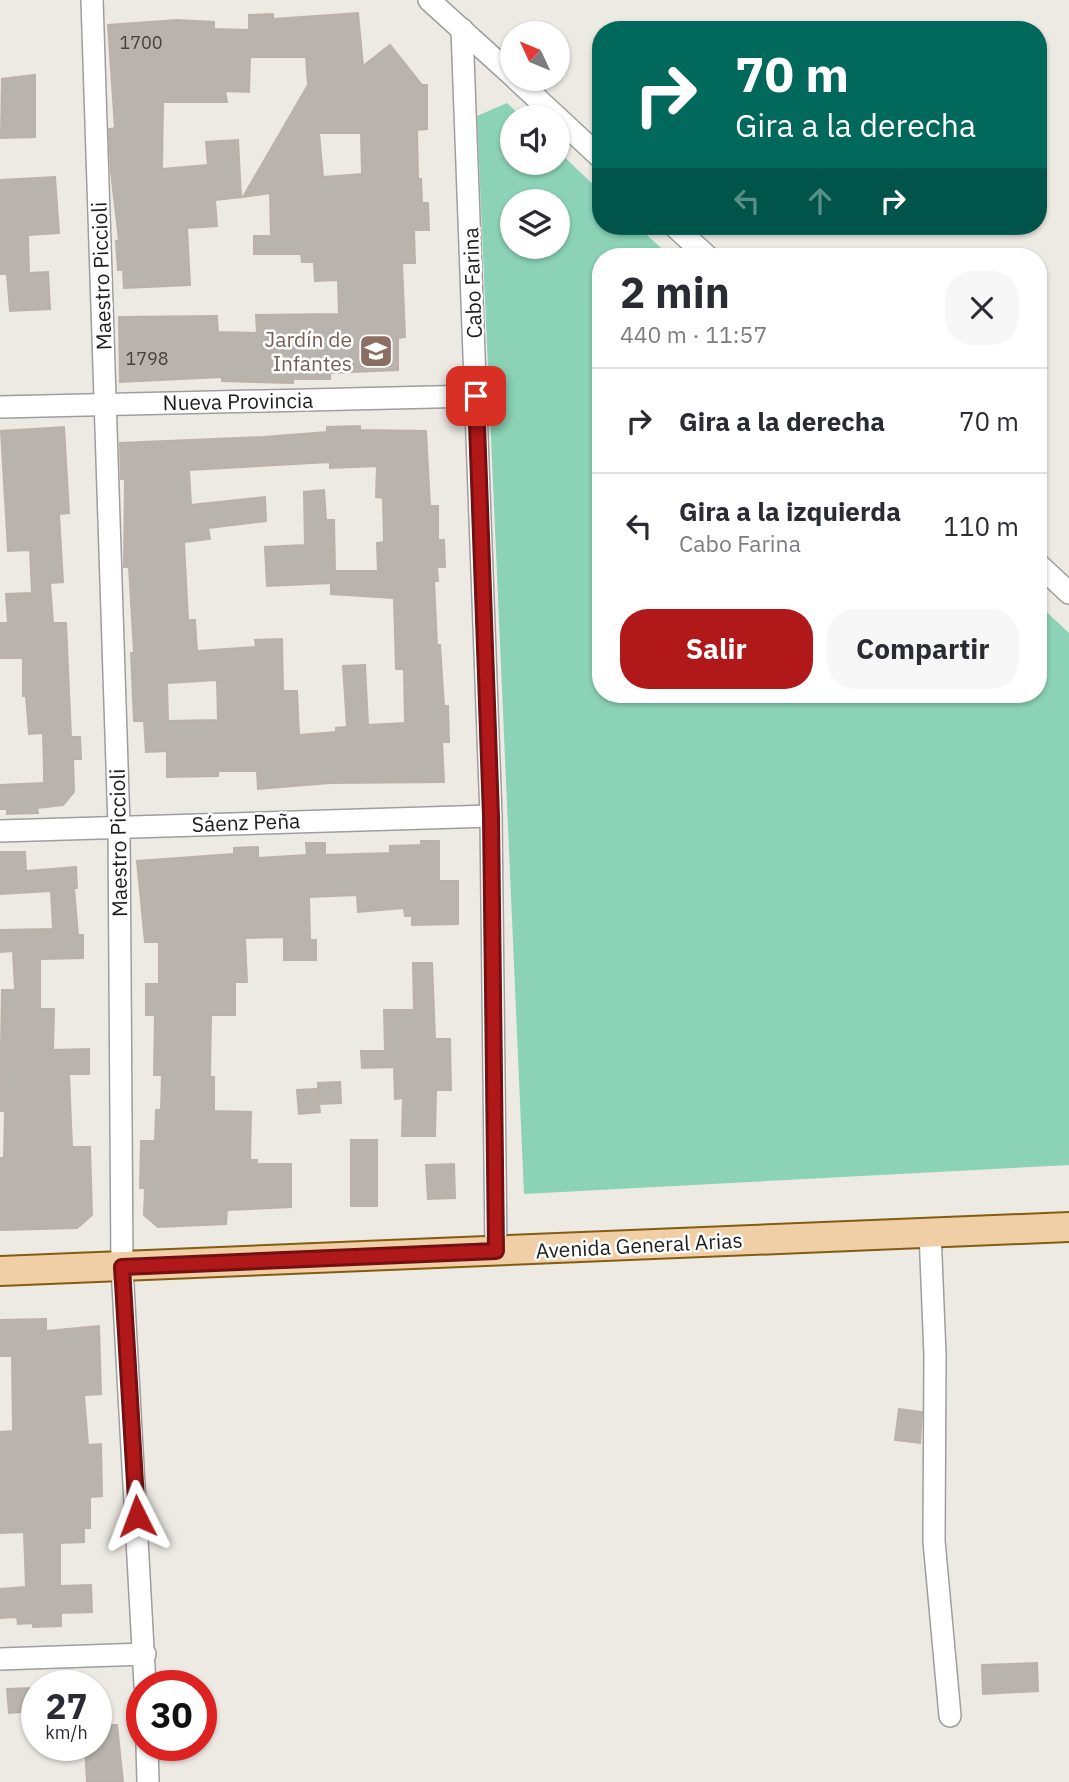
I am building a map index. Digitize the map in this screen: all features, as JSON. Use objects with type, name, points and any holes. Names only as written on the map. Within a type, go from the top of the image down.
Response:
[{"type":"main road","name":"Avenida General Arias","points":[[0,1271],[1069,1227]]},
{"type":"street","name":"Maestro Piccioli","points":[[92,0],[119,826],[122,1267],[145,1670]]},
{"type":"street","points":[[429,0],[500,64]]},
{"type":"street","name":"Cabo Farina","points":[[462,29],[491,816],[496,1251]]},
{"type":"street","points":[[529,91],[544,105]]},
{"type":"street","points":[[570,129],[592,150]]},
{"type":"street","points":[[684,235],[698,248]]},
{"type":"street","name":"Nueva Provincia","points":[[0,407],[476,396]]},
{"type":"street","points":[[1047,572],[1069,593]]},
{"type":"street","name":"Sáenz Peña","points":[[0,831],[491,816]]},
{"type":"street","points":[[930,1232],[935,1355],[934,1541],[950,1716]]},
{"type":"street","points":[[0,1659],[145,1654]]},
{"type":"street","points":[[147,1761],[148,1782]]},
{"type":"green space","points":[[500,106],[500,175],[570,175],[570,162],[592,183],[592,235],[647,235],[661,248],[592,248],[592,703],[1047,703],[1047,612],[1069,633],[1069,1165],[524,1194],[477,116]]},
{"type":"building","points":[[358,13],[363,66],[390,45],[422,85],[427,85],[427,129],[417,130],[418,179],[421,179],[422,203],[428,203],[429,230],[414,230],[415,263],[402,263],[405,337],[398,338],[398,370],[330,373],[330,379],[293,379],[293,383],[222,381],[222,377],[120,382],[119,317],[217,316],[218,332],[257,333],[256,315],[339,314],[338,280],[315,281],[314,262],[302,262],[301,254],[254,254],[254,236],[271,236],[270,193],[243,197],[308,85],[306,57],[250,57],[249,92],[225,91],[227,102],[163,102],[162,169],[208,165],[206,142],[238,140],[241,197],[215,200],[217,226],[187,228],[190,285],[124,288],[123,270],[118,270],[116,241],[119,240],[109,129],[115,128],[108,25],[177,20],[214,22],[214,29],[249,30],[249,15],[273,14],[273,19]],"holes":[[[319,133],[361,133],[362,174],[323,177]]]},
{"type":"building","points":[[35,75],[35,137],[1,138],[2,79]]},
{"type":"building","points":[[55,177],[59,233],[28,235],[29,273],[48,272],[50,309],[10,311],[7,274],[0,274],[0,180]]},
{"type":"building","points":[[360,426],[360,430],[426,431],[430,506],[438,506],[438,540],[444,540],[445,567],[437,567],[438,581],[434,581],[437,645],[440,645],[444,706],[448,706],[449,742],[442,742],[444,782],[330,783],[258,789],[257,771],[218,771],[218,776],[167,777],[167,751],[146,752],[144,721],[134,721],[131,653],[134,653],[129,567],[124,567],[125,479],[121,479],[120,443],[264,437],[327,432],[327,427]],"holes":[[[330,462],[330,468],[377,466],[376,497],[383,498],[384,542],[377,543],[378,571],[335,571],[334,520],[326,520],[324,490],[304,492],[305,545],[265,547],[267,586],[331,583],[331,594],[394,598],[396,669],[404,669],[405,723],[368,725],[365,665],[343,666],[347,727],[336,728],[336,732],[299,735],[297,691],[283,691],[282,639],[255,640],[256,647],[197,651],[195,620],[188,620],[184,542],[210,539],[208,528],[266,521],[265,497],[191,505],[189,470]],[[217,680],[218,720],[168,721],[167,683]]]},
{"type":"building","points":[[64,427],[69,513],[59,514],[63,582],[50,583],[53,623],[66,623],[71,737],[80,737],[81,759],[73,759],[74,792],[63,805],[37,808],[38,813],[7,814],[7,809],[0,809],[0,785],[44,783],[44,771],[43,733],[29,734],[26,696],[23,696],[23,658],[0,658],[0,623],[8,623],[6,594],[32,593],[30,550],[8,551],[1,431]]},
{"type":"building","points":[[421,841],[439,841],[439,881],[458,881],[458,924],[412,925],[412,916],[405,916],[404,908],[358,912],[357,895],[309,897],[310,940],[316,940],[316,960],[284,960],[284,937],[245,938],[247,982],[235,982],[235,1015],[211,1015],[210,1077],[214,1077],[214,1111],[251,1112],[250,1160],[257,1160],[257,1164],[291,1164],[291,1207],[227,1210],[226,1224],[158,1227],[144,1215],[145,1188],[140,1188],[141,1141],[155,1141],[156,1110],[161,1110],[162,1075],[154,1075],[155,1015],[146,1015],[146,984],[159,984],[159,942],[145,942],[137,861],[234,854],[234,848],[258,847],[258,858],[307,855],[306,843],[325,843],[325,855],[390,853],[390,846],[421,845]]},
{"type":"building","points":[[0,852],[25,852],[26,871],[76,867],[77,888],[74,888],[78,935],[83,935],[83,958],[40,959],[40,1009],[54,1009],[53,1050],[89,1049],[89,1074],[69,1074],[72,1147],[90,1147],[92,1215],[77,1228],[0,1230],[0,1158],[4,1158],[5,1111],[0,1111],[2,990],[15,990],[13,951],[0,952],[0,930],[53,929],[51,891],[0,894]]},
{"type":"building","points":[[413,963],[432,963],[435,1039],[450,1039],[451,1090],[436,1090],[435,1136],[402,1136],[403,1098],[395,1099],[394,1067],[362,1068],[361,1051],[385,1051],[384,1010],[414,1010]]},
{"type":"building","points":[[340,1082],[341,1103],[319,1104],[318,1083]]},
{"type":"building","points":[[317,1089],[320,1112],[299,1114],[297,1090]]},
{"type":"building","points":[[351,1140],[377,1140],[377,1206],[351,1206]]},
{"type":"building","points":[[454,1164],[455,1198],[428,1199],[426,1165]]},
{"type":"building","points":[[46,1319],[46,1331],[99,1326],[101,1394],[84,1395],[88,1445],[101,1444],[102,1496],[90,1497],[90,1528],[84,1528],[84,1542],[60,1543],[60,1586],[91,1585],[92,1612],[61,1613],[61,1626],[33,1627],[33,1623],[18,1624],[17,1617],[0,1618],[0,1589],[26,1587],[24,1532],[0,1533],[0,1432],[13,1431],[12,1356],[0,1356],[0,1320]]},
{"type":"building","points":[[899,1409],[922,1412],[920,1443],[895,1440]]},
{"type":"building","points":[[1037,1663],[1038,1691],[983,1694],[982,1665]]},
{"type":"building","points":[[21,1688],[21,1712],[9,1713],[7,1689]]},
{"type":"building","points":[[112,1725],[117,1725],[123,1782],[87,1782],[86,1761],[112,1761]]},
{"type":"place","name":"Jardín de Infantes","points":[[376,351]]},
{"type":"route","points":[[137,1516],[122,1267],[496,1251],[491,816],[476,396]]}]
